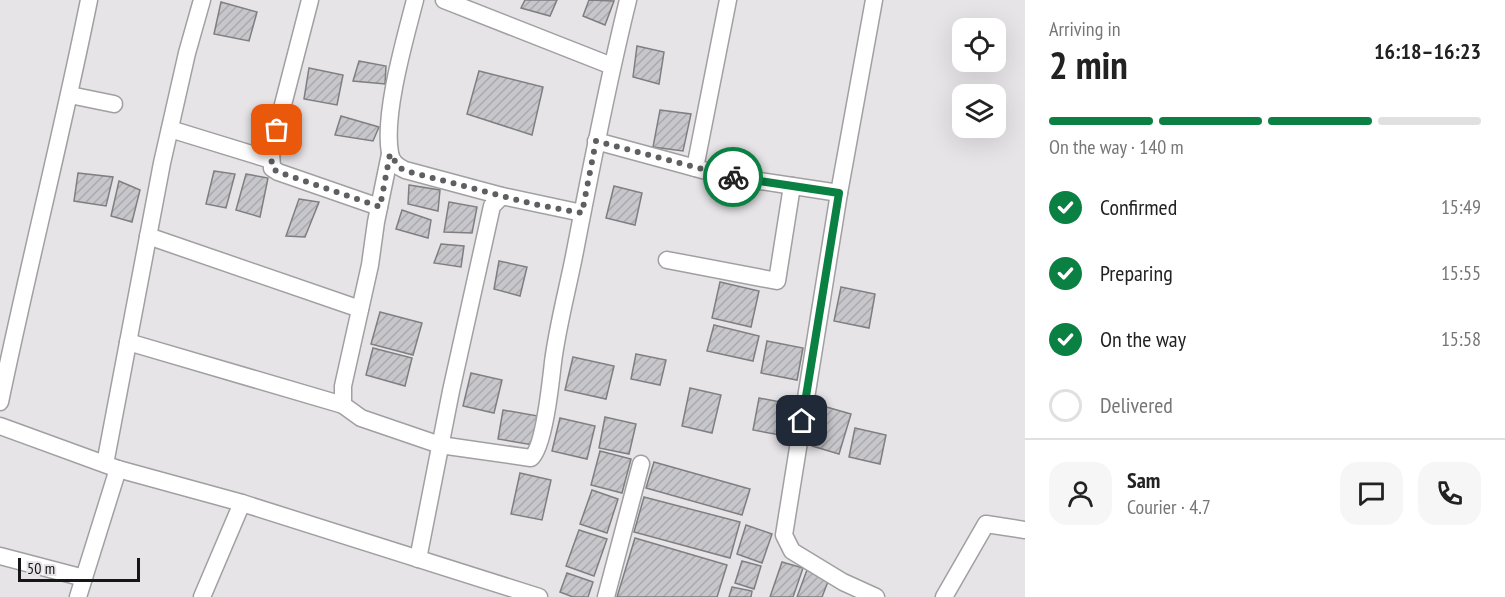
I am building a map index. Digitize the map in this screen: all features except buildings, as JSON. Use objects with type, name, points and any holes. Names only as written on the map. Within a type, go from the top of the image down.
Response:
[{"type":"street","points":[[0,402],[70,95],[89,0]]},
{"type":"street","points":[[78,597],[112,466],[128,342],[162,163],[184,64],[202,0]]},
{"type":"street","points":[[310,0],[271,151],[272,168],[380,207]]},
{"type":"street","points":[[343,405],[343,386],[370,265],[390,154],[389,126],[393,94],[415,0]]},
{"type":"street","points":[[444,0],[612,66]]},
{"type":"street","points":[[128,342],[343,405],[361,418],[440,445],[531,458],[536,454],[548,403],[556,343],[596,141],[628,0]]},
{"type":"street","points":[[695,168],[728,0]]},
{"type":"street","points":[[874,0],[839,193],[784,535],[792,551],[840,590],[876,597]]},
{"type":"street","points":[[70,95],[114,104]]},
{"type":"street","points":[[170,129],[271,160]]},
{"type":"street","points":[[596,141],[722,175],[839,193]]},
{"type":"street","points":[[390,154],[394,162],[405,170],[502,196],[582,213]]},
{"type":"street","points":[[667,260],[777,280],[792,186]]},
{"type":"street","points":[[418,559],[484,235],[492,206],[502,196]]},
{"type":"street","points":[[148,236],[360,309]]},
{"type":"street","points":[[0,426],[112,466],[242,503],[539,597]]},
{"type":"street","points":[[606,597],[641,464]]},
{"type":"street","points":[[202,597],[242,503]]},
{"type":"street","points":[[944,597],[986,524],[1025,530]]},
{"type":"street","points":[[0,556],[84,578]]},
{"type":"way so far","points":[[277,130],[271,151],[272,168],[380,207],[390,154],[400,168],[410,172],[533,204],[582,213],[596,141],[733,177]]},
{"type":"route","points":[[733,177],[839,193],[802,421]]}]
